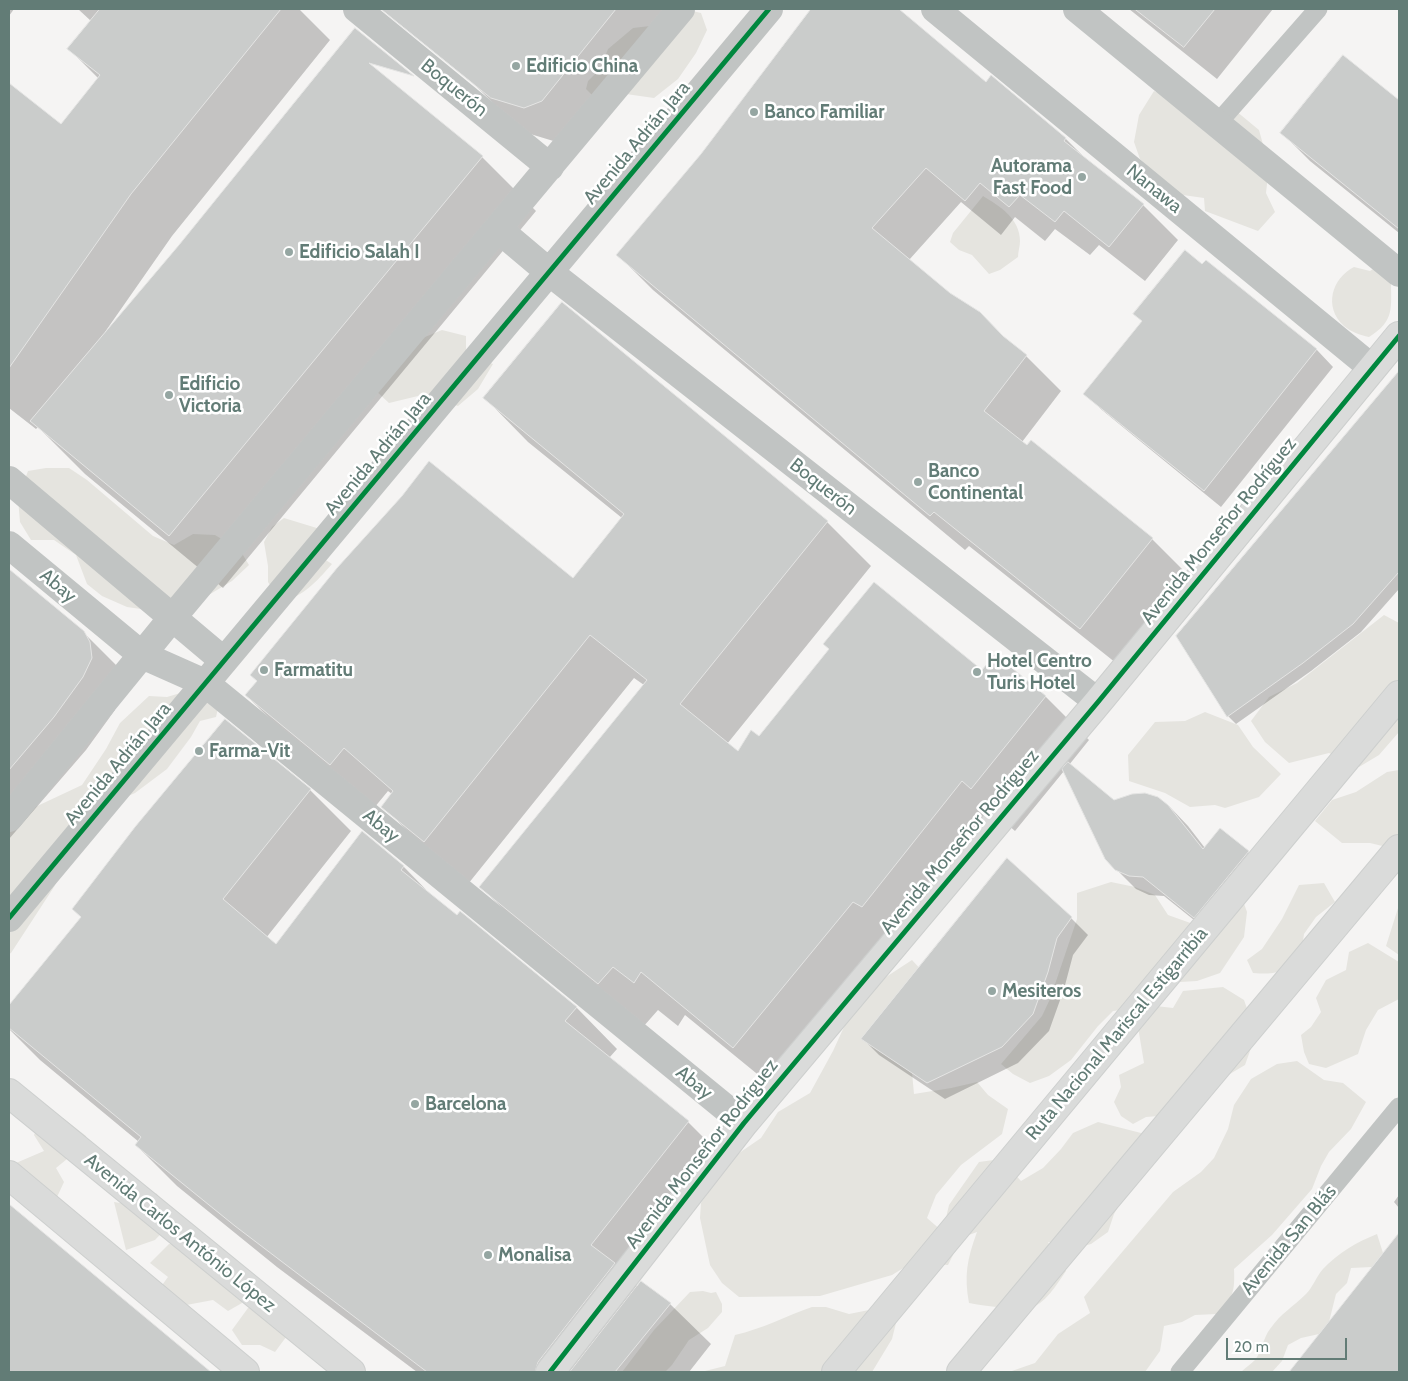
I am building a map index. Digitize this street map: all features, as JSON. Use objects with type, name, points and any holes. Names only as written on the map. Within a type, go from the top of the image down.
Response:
[{"type":"main road","name":"Avenida Monseñor Rodríguez","points":[[550,1372],[744,1123],[1098,702],[1399,336]]},
{"type":"main road","name":"Ruta Nacional Mariscal Estigarribia","points":[[836,1372],[1399,695]]},
{"type":"main road","points":[[961,1372],[1399,849]]},
{"type":"main road","name":"Avenida Carlos António López","points":[[9,1093],[351,1372]]},
{"type":"main road","points":[[9,1175],[246,1372]]},
{"type":"street","name":"Boquerón","points":[[358,9],[550,167]]},
{"type":"street","points":[[9,818],[172,618],[681,9]]},
{"type":"street","name":"Avenida Adrián Jara","points":[[9,918],[769,9]]},
{"type":"street","name":"Nanawa","points":[[935,9],[1372,368]]},
{"type":"street","points":[[1077,9],[1399,273]]},
{"type":"street","name":"Boquerón","points":[[498,229],[549,272],[1098,702]]},
{"type":"street","points":[[9,480],[224,661]]},
{"type":"street","name":"Abay","points":[[9,545],[142,655],[205,683],[744,1123]]},
{"type":"lane","points":[[1217,124],[1318,9]]},
{"type":"lane","name":"Avenida San Blás","points":[[1180,1372],[1399,1107]]},
{"type":"shaded area","points":[[684,9],[701,13],[707,30],[696,53],[678,79],[654,98],[626,94],[606,109],[586,89],[588,81],[600,69],[608,49],[633,28],[650,26]]},
{"type":"shaded area","points":[[1154,91],[1205,114],[1230,106],[1259,130],[1269,166],[1266,193],[1275,212],[1258,231],[1205,211],[1204,198],[1176,194],[1140,159],[1134,142],[1139,115]]},
{"type":"shaded area","points":[[983,196],[996,204],[1013,220],[1017,226],[1020,241],[1018,257],[1000,270],[989,274],[972,255],[959,250],[950,242],[953,233]]},
{"type":"shaded area","points":[[1379,265],[1391,280],[1391,306],[1390,313],[1383,325],[1369,337],[1350,330],[1337,318],[1332,302],[1333,294],[1340,278],[1346,272],[1354,267],[1370,271]]},
{"type":"shaded area","points":[[442,330],[466,336],[466,354],[493,364],[478,389],[458,406],[422,395],[389,403],[375,390],[403,346]]},
{"type":"shaded area","points":[[46,468],[69,468],[87,480],[153,536],[174,545],[193,534],[215,535],[240,550],[249,565],[232,581],[197,602],[141,609],[127,607],[102,596],[87,584],[76,555],[54,540],[31,540],[20,522],[18,498],[28,471]]},
{"type":"shaded area","points":[[284,518],[320,529],[321,557],[332,564],[310,587],[297,596],[281,603],[268,582],[268,566],[264,542],[272,527]]},
{"type":"shaded area","points":[[1384,615],[1399,623],[1399,732],[1379,755],[1359,767],[1329,753],[1289,763],[1265,742],[1251,721],[1269,697],[1297,683]]},
{"type":"shaded area","points":[[187,691],[219,704],[216,717],[200,721],[191,737],[167,769],[135,793],[117,801],[67,862],[54,887],[9,954],[9,832],[16,816],[82,785],[106,749],[120,723],[149,696],[167,697]]},
{"type":"shaded area","points":[[1205,712],[1238,725],[1253,747],[1281,774],[1259,797],[1225,808],[1215,805],[1190,807],[1165,793],[1129,781],[1128,755],[1155,722],[1185,721]]},
{"type":"shaded area","points":[[1399,770],[1399,850],[1370,843],[1342,843],[1315,821],[1332,800],[1356,792],[1387,772]]},
{"type":"shaded area","points":[[1111,882],[1135,887],[1155,895],[1168,915],[1196,925],[1242,898],[1247,912],[1244,937],[1220,973],[1197,981],[1180,982],[1165,993],[1128,1009],[1113,1011],[1098,1026],[1071,1060],[1049,1076],[1030,1083],[1013,1074],[1001,1064],[1042,1016],[1050,999],[1077,919],[1077,893]]},
{"type":"shaded area","points":[[1324,883],[1335,902],[1316,917],[1304,934],[1301,955],[1275,973],[1253,973],[1247,960],[1262,949],[1282,919],[1299,885]]},
{"type":"shaded area","points":[[1399,905],[1399,955],[1386,946]]},
{"type":"shaded area","points":[[1368,943],[1399,962],[1399,999],[1378,1010],[1366,1030],[1358,1054],[1326,1068],[1309,1064],[1304,1052],[1301,1035],[1311,1027],[1321,1012],[1316,998],[1326,980],[1346,970],[1349,952]]},
{"type":"shaded area","points":[[912,960],[935,985],[911,1061],[914,1094],[977,1082],[988,1095],[1008,1109],[1002,1134],[961,1165],[936,1195],[927,1218],[958,1245],[948,1265],[910,1264],[892,1275],[820,1296],[739,1297],[722,1283],[710,1265],[700,1218],[701,1203],[729,1160],[761,1138],[778,1112],[810,1093],[833,1051],[855,1003],[886,977]]},
{"type":"shaded area","points":[[1223,987],[1244,1000],[1256,1034],[1245,1065],[1159,1116],[1146,1117],[1133,1124],[1121,1116],[1114,1102],[1121,1087],[1119,1075],[1144,1063],[1138,1027],[1156,1006],[1173,1008],[1183,991]]},
{"type":"shaded area","points":[[1297,1061],[1324,1080],[1343,1083],[1366,1102],[1351,1129],[1329,1152],[1312,1189],[1272,1235],[1234,1269],[1232,1294],[1217,1314],[1195,1315],[1182,1322],[1164,1326],[1160,1351],[1145,1372],[1009,1372],[1035,1363],[1058,1334],[1090,1313],[1084,1297],[1173,1192],[1201,1172],[1214,1158],[1228,1129],[1234,1105],[1251,1079],[1277,1064]]},
{"type":"shaded area","points":[[63,1118],[86,1136],[90,1159],[67,1159],[56,1168],[64,1182],[51,1210],[9,1166],[44,1151],[34,1135],[40,1121]]},
{"type":"shaded area","points":[[1098,1122],[1141,1133],[1153,1156],[1128,1190],[1114,1214],[1108,1232],[1091,1244],[1076,1248],[1048,1242],[1066,1271],[1045,1299],[1034,1307],[1018,1309],[969,1303],[967,1268],[977,1232],[961,1238],[945,1222],[949,1205],[979,1162],[1001,1159],[1021,1181],[1043,1168],[1073,1133]]},
{"type":"shaded area","points":[[156,1193],[177,1217],[155,1240],[126,1250],[114,1202],[145,1207]]},
{"type":"shaded area","points":[[1377,1234],[1383,1253],[1372,1267],[1351,1268],[1347,1283],[1336,1294],[1329,1322],[1319,1334],[1301,1338],[1288,1345],[1282,1361],[1272,1372],[1241,1372],[1255,1360],[1274,1323],[1306,1294],[1323,1269],[1348,1248]]},
{"type":"shaded area","points":[[169,1244],[191,1246],[238,1284],[242,1303],[228,1311],[213,1300],[181,1306],[154,1296],[168,1277],[150,1263]]},
{"type":"shaded area","points":[[690,1292],[716,1292],[722,1304],[722,1312],[708,1328],[689,1340],[665,1372],[622,1372],[654,1330]]},
{"type":"shaded area","points":[[812,1307],[826,1307],[849,1314],[879,1308],[896,1323],[892,1339],[872,1372],[701,1372],[725,1366],[735,1335]]},
{"type":"shaded area","points":[[248,1308],[267,1309],[292,1329],[275,1352],[260,1345],[242,1345],[232,1330]]},
{"type":"building","points":[[100,9],[281,9],[131,194],[9,368],[9,83],[61,124],[100,75],[67,49]]},
{"type":"building","name":"Edificio China","points":[[381,9],[616,9],[542,101],[524,108],[491,98]]},
{"type":"building","points":[[811,9],[899,9],[986,82],[991,75],[1066,138],[1064,141],[1144,204],[1109,247],[1064,211],[1055,222],[1020,195],[1009,207],[980,183],[965,201],[926,168],[872,228],[950,293],[980,312],[1003,336],[1027,355],[984,411],[1027,445],[1031,440],[1153,538],[1080,629],[934,512],[930,516],[616,255],[701,154]]},
{"type":"building","points":[[1135,9],[1215,9],[1184,47]]},
{"type":"building","points":[[355,28],[414,76],[369,63],[483,156],[169,536],[30,421],[179,245]]},
{"type":"building","points":[[1343,55],[1399,100],[1399,229],[1280,133]]},
{"type":"building","points":[[1185,250],[1202,264],[1206,260],[1317,349],[1204,491],[1083,394],[1142,321],[1133,314]]},
{"type":"building","points":[[562,302],[828,521],[680,704],[738,751],[751,730],[759,736],[829,649],[823,644],[874,582],[982,670],[995,654],[1046,696],[971,789],[962,781],[862,907],[853,902],[733,1048],[641,972],[634,983],[613,967],[598,984],[479,887],[647,680],[590,635],[424,842],[381,807],[393,791],[344,748],[330,765],[245,695],[257,681],[250,675],[337,568],[402,496],[429,461],[573,578],[624,514],[483,398]]},
{"type":"building","points":[[1399,371],[1399,572],[1353,624],[1303,663],[1227,717],[1176,636]]},
{"type":"building","points":[[9,569],[84,631],[90,642],[92,658],[83,677],[54,717],[9,770]]},
{"type":"building","points":[[225,719],[311,789],[223,899],[276,944],[362,831],[404,866],[401,870],[457,915],[460,911],[577,1007],[565,1021],[689,1121],[591,1245],[615,1263],[538,1362],[535,1372],[427,1372],[235,1226],[135,1145],[141,1137],[9,1028],[9,1005],[81,917],[72,909],[135,827]]},
{"type":"building","points":[[1068,762],[1114,800],[1132,794],[1145,793],[1158,797],[1168,805],[1203,849],[1220,828],[1249,851],[1194,918],[1143,877],[1129,876],[1115,870],[1105,859],[1062,769]]},
{"type":"building","points":[[1007,858],[1072,917],[1057,938],[1048,972],[1033,1014],[1002,1047],[927,1083],[861,1039]]},
{"type":"building","points":[[9,1204],[211,1372],[9,1372]]},
{"type":"building","points":[[1399,1233],[1399,1372],[1289,1372],[1372,1267]]},
{"type":"building","points":[[641,1281],[671,1303],[615,1372],[570,1372]]},
{"type":"cycle path","points":[[9,918],[769,9]]},
{"type":"cycle path","points":[[550,1372],[744,1123],[1098,702],[1399,336]]},
{"type":"place","name":"Edificio China","points":[[516,66]]},
{"type":"place","name":"Banco Familiar","points":[[754,112]]},
{"type":"place","name":"Autorama Fast Food","points":[[1082,177]]},
{"type":"place","name":"Edificio Salah I","points":[[289,252]]},
{"type":"place","name":"Edificio Victoria","points":[[169,395]]},
{"type":"place","name":"Banco Continental","points":[[918,482]]},
{"type":"place","name":"Farmatitu","points":[[264,670]]},
{"type":"place","name":"Hotel Centro Turis Hotel","points":[[977,672]]},
{"type":"place","name":"Farma-Vit","points":[[199,751]]},
{"type":"place","name":"Mesiteros","points":[[992,991]]},
{"type":"place","name":"Barcelona","points":[[415,1104]]},
{"type":"place","name":"Monalisa","points":[[488,1255]]}]
